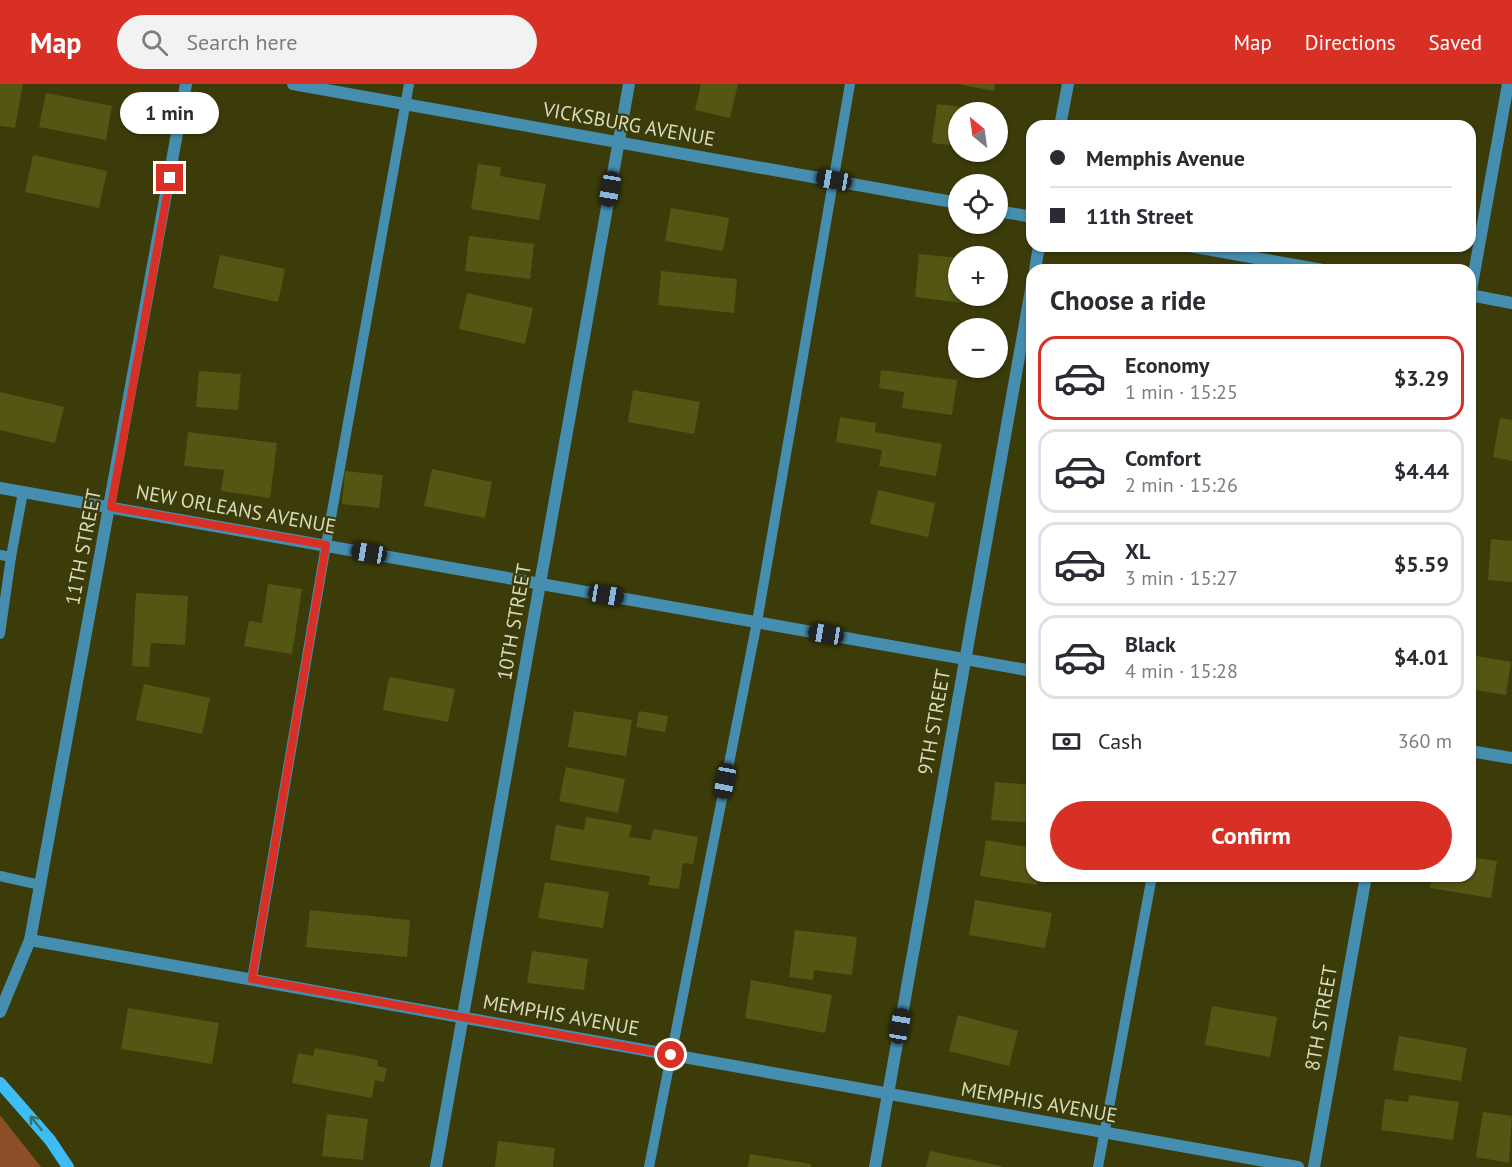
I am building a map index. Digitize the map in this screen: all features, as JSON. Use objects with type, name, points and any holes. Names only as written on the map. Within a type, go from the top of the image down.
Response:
[{"type":"main road","points":[[0,1083],[37,1123],[68,1167]]},
{"type":"street","name":"11TH STREET","points":[[0,1012],[30,940],[111,507],[186,84]]},
{"type":"street","name":"VICKSBURG AVENUE","points":[[293,84],[948,201]]},
{"type":"street","name":"10TH STREET","points":[[436,1167],[629,84]]},
{"type":"street","points":[[1061,120],[1068,84]]},
{"type":"street","points":[[1476,264],[1508,84]]},
{"type":"street","points":[[1008,213],[1026,216]]},
{"type":"street","points":[[1212,252],[1257,264]]},
{"type":"street","points":[[1476,297],[1512,303]]},
{"type":"street","name":"9TH STREET","points":[[875,1167],[1026,317]]},
{"type":"street","name":"NEW ORLEANS AVENUE","points":[[0,488],[1026,670]]},
{"type":"street","points":[[1476,752],[1512,758]]},
{"type":"street","name":"8TH STREET","points":[[1314,1167],[1365,882]]},
{"type":"street","name":"MEMPHIS AVENUE","points":[[30,940],[1105,1135],[1298,1167]]},
{"type":"lane","points":[[252,979],[326,545],[409,84]]},
{"type":"lane","points":[[649,1167],[757,622],[850,84]]},
{"type":"lane","points":[[0,634],[5,556],[23,492]]},
{"type":"lane","points":[[0,876],[40,885]]},
{"type":"lane","points":[[1098,1167],[1151,882]]},
{"type":"shaded area","points":[[0,1115],[41,1167],[0,1167]]},
{"type":"building","points":[[0,84],[23,84],[15,128],[0,126]]},
{"type":"building","points":[[701,84],[738,84],[730,118],[695,110]]},
{"type":"building","points":[[957,84],[995,84],[994,91]]},
{"type":"building","points":[[46,93],[112,106],[106,140],[39,127]]},
{"type":"building","points":[[937,104],[948,105],[948,145],[932,143]]},
{"type":"building","points":[[33,155],[107,171],[99,208],[25,192]]},
{"type":"building","points":[[478,164],[501,167],[500,176],[546,184],[539,220],[471,209]]},
{"type":"building","points":[[671,208],[729,218],[723,251],[665,241]]},
{"type":"building","points":[[469,236],[534,244],[530,279],[465,271]]},
{"type":"building","points":[[919,254],[948,257],[948,301],[915,297]]},
{"type":"building","points":[[220,255],[285,269],[278,302],[213,288]]},
{"type":"building","points":[[661,271],[737,279],[734,313],[658,305]]},
{"type":"building","points":[[467,293],[533,308],[525,344],[459,329]]},
{"type":"building","points":[[881,370],[957,380],[952,415],[902,408],[904,392],[879,388]]},
{"type":"building","points":[[199,371],[241,374],[238,410],[196,407]]},
{"type":"building","points":[[633,390],[700,402],[694,434],[628,422]]},
{"type":"building","points":[[0,392],[64,407],[55,443],[0,430]]},
{"type":"building","points":[[840,417],[876,423],[875,432],[942,444],[936,476],[879,466],[882,450],[836,442]]},
{"type":"building","points":[[1500,418],[1512,420],[1512,461],[1493,457]]},
{"type":"building","points":[[188,432],[277,443],[270,498],[221,491],[224,470],[184,466]]},
{"type":"building","points":[[432,469],[492,482],[485,518],[424,506]]},
{"type":"building","points":[[345,471],[383,475],[379,508],[342,504]]},
{"type":"building","points":[[878,490],[935,503],[928,537],[870,524]]},
{"type":"building","points":[[1491,539],[1512,541],[1512,582],[1488,580]]},
{"type":"building","points":[[268,584],[302,589],[292,654],[244,646],[249,621],[262,623]]},
{"type":"building","points":[[136,593],[188,596],[185,645],[151,643],[149,667],[132,666]]},
{"type":"building","points":[[1476,656],[1511,662],[1506,695],[1476,690]]},
{"type":"building","points":[[389,677],[455,689],[448,722],[383,710]]},
{"type":"building","points":[[144,684],[210,698],[202,734],[136,720]]},
{"type":"building","points":[[574,711],[632,720],[626,756],[568,747]]},
{"type":"building","points":[[639,711],[668,716],[665,732],[636,727]]},
{"type":"building","points":[[566,767],[625,779],[618,813],[559,801]]},
{"type":"building","points":[[995,782],[1026,785],[1026,823],[991,820]]},
{"type":"building","points":[[586,817],[632,825],[629,837],[651,840],[653,829],[698,837],[693,864],[683,863],[679,889],[648,885],[650,876],[550,860],[556,825],[584,830]]},
{"type":"building","points":[[986,840],[1026,847],[1026,882],[1037,882],[1037,885],[980,876]]},
{"type":"building","points":[[1476,858],[1497,861],[1491,898],[1430,888],[1431,882],[1476,882]]},
{"type":"building","points":[[545,882],[609,892],[603,928],[538,918]]},
{"type":"building","points":[[975,900],[1052,913],[1045,948],[969,935]]},
{"type":"building","points":[[310,910],[410,920],[407,957],[306,947]]},
{"type":"building","points":[[795,930],[857,937],[852,975],[814,970],[813,980],[789,977]]},
{"type":"building","points":[[532,951],[588,959],[584,990],[527,983]]},
{"type":"building","points":[[751,980],[832,995],[825,1033],[745,1018]]},
{"type":"building","points":[[1212,1006],[1277,1017],[1270,1057],[1205,1045]]},
{"type":"building","points":[[128,1008],[219,1023],[212,1064],[121,1049]]},
{"type":"building","points":[[958,1015],[1018,1031],[1009,1066],[949,1051]]},
{"type":"building","points":[[1399,1036],[1467,1048],[1461,1081],[1393,1070]]},
{"type":"building","points":[[315,1048],[378,1060],[377,1066],[387,1068],[384,1082],[375,1080],[372,1098],[292,1083],[298,1053],[313,1056]]},
{"type":"building","points":[[1409,1095],[1459,1102],[1453,1140],[1381,1130],[1385,1099],[1408,1102]]},
{"type":"building","points":[[1483,1112],[1512,1116],[1509,1163],[1476,1157]]},
{"type":"building","points":[[327,1114],[368,1119],[363,1160],[322,1156]]},
{"type":"building","points":[[498,1141],[555,1148],[553,1167],[495,1167]]},
{"type":"building","points":[[930,1151],[1001,1166],[1001,1167],[926,1167]]},
{"type":"building","points":[[750,1154],[811,1164],[811,1167],[748,1167]]},
{"type":"route","points":[[170,178],[111,507],[326,545],[252,979],[671,1055]]}]
